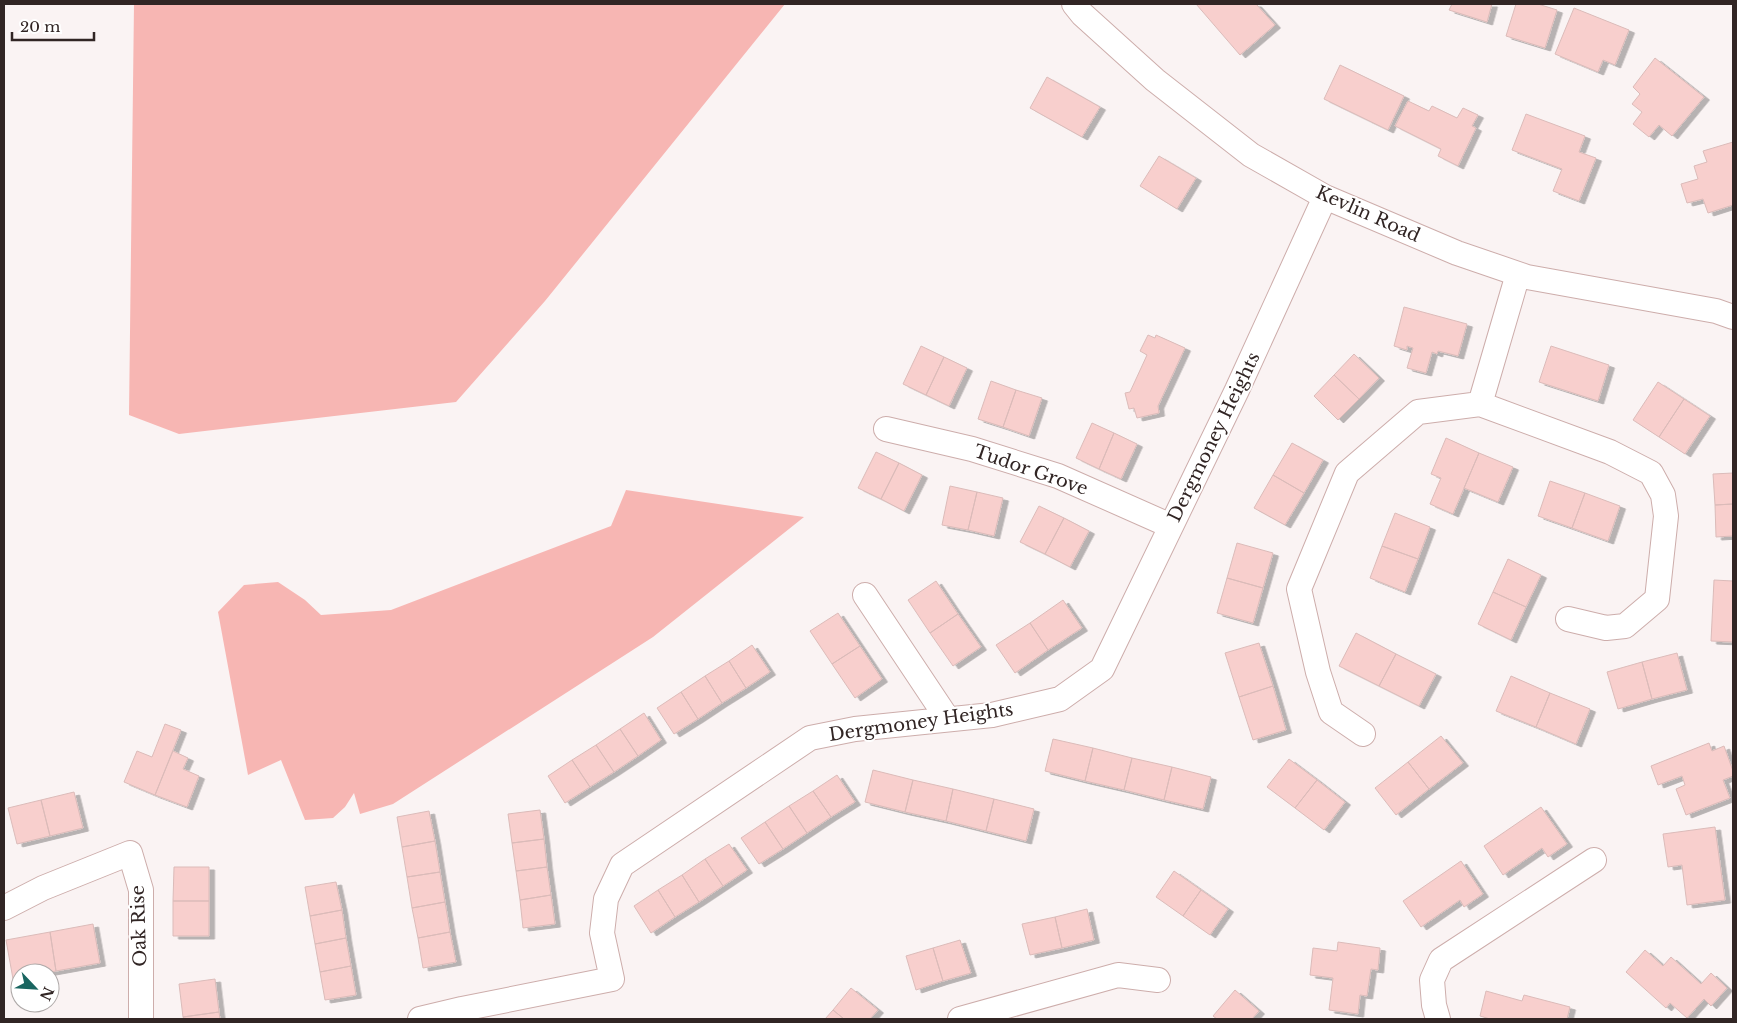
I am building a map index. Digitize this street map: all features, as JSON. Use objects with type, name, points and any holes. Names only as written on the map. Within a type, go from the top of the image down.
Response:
[{"type":"street","name":"Kevlin Road","points":[[1074,4],[1082,14],[1155,80],[1251,155],[1325,197],[1457,254],[1527,277],[1728,312]]},
{"type":"street","name":"Dergmoney Heights","points":[[420,1019],[612,979],[602,933],[606,899],[622,865],[810,738],[855,729],[947,718],[992,715],[1060,699],[1102,669],[1237,390],[1325,197]]},
{"type":"street","points":[[1480,404],[1518,274]]},
{"type":"street","points":[[1363,734],[1330,712],[1318,672],[1299,588],[1347,473],[1418,412],[1480,404],[1610,452],[1651,472],[1662,495],[1666,516],[1657,599],[1624,626],[1606,628],[1568,619]]},
{"type":"street","name":"Tudor Grove","points":[[886,429],[972,449],[1058,476],[1171,526]]},
{"type":"street","points":[[865,595],[947,718]]},
{"type":"street","name":"Oak Rise","points":[[4,908],[43,888],[130,852],[141,890],[142,1019]]},
{"type":"street","points":[[1438,1019],[1434,1005],[1432,980],[1441,960],[1594,860]]},
{"type":"street","points":[[960,1019],[1118,975],[1158,980]]},
{"type":"shaded area","points":[[134,4],[785,4],[545,301],[456,402],[179,434],[129,415]]},
{"type":"shaded area","points":[[626,490],[804,517],[653,637],[393,804],[360,814],[354,793],[345,807],[333,818],[305,820],[281,760],[248,775],[218,612],[244,585],[278,582],[305,600],[321,615],[391,610],[611,526]]},
{"type":"building","points":[[1196,4],[1256,4],[1275,25],[1240,55]]},
{"type":"building","points":[[1452,4],[1492,4],[1487,22],[1449,10]]},
{"type":"building","points":[[1516,4],[1538,4],[1557,10],[1545,48],[1506,36]]},
{"type":"building","points":[[1574,8],[1629,30],[1615,65],[1603,60],[1598,72],[1555,54]]},
{"type":"building","points":[[1655,58],[1704,97],[1672,136],[1659,125],[1649,137],[1633,124],[1642,112],[1632,104],[1640,94],[1633,87]]},
{"type":"building","points":[[1340,65],[1404,96],[1388,130],[1324,99]]},
{"type":"building","points":[[1047,77],[1100,107],[1082,137],[1030,108]]},
{"type":"building","points":[[1408,101],[1429,111],[1432,106],[1457,118],[1463,108],[1478,115],[1472,126],[1476,128],[1458,166],[1438,156],[1441,149],[1395,126]]},
{"type":"building","points":[[1526,114],[1585,136],[1579,152],[1596,158],[1579,201],[1553,191],[1562,169],[1512,150]]},
{"type":"building","points":[[1733,142],[1733,205],[1708,213],[1703,199],[1687,203],[1681,184],[1698,179],[1694,166],[1707,162],[1703,151]]},
{"type":"building","points":[[1159,156],[1196,178],[1177,209],[1140,186]]},
{"type":"building","points":[[1404,307],[1467,324],[1458,356],[1438,351],[1437,354],[1432,352],[1426,373],[1407,368],[1413,348],[1407,346],[1407,350],[1394,346]]},
{"type":"building","points":[[1148,335],[1155,338],[1156,335],[1185,348],[1158,406],[1159,413],[1137,418],[1134,408],[1129,409],[1125,393],[1130,392],[1147,355],[1140,351]]},
{"type":"building","points":[[921,346],[944,357],[926,395],[903,384]]},
{"type":"building","points":[[1551,346],[1609,365],[1598,401],[1539,382]]},
{"type":"building","points":[[1354,354],[1379,378],[1359,399],[1334,375]]},
{"type":"building","points":[[944,357],[967,368],[949,406],[926,395]]},
{"type":"building","points":[[1334,375],[1359,399],[1338,420],[1314,396]]},
{"type":"building","points":[[991,381],[1016,390],[1003,427],[978,419]]},
{"type":"building","points":[[1658,382],[1684,399],[1659,437],[1633,420]]},
{"type":"building","points":[[1016,390],[1042,398],[1029,436],[1003,427]]},
{"type":"building","points":[[1684,399],[1710,416],[1685,454],[1659,437]]},
{"type":"building","points":[[1092,423],[1114,433],[1099,469],[1076,458]]},
{"type":"building","points":[[1114,433],[1137,444],[1121,479],[1099,469]]},
{"type":"building","points":[[1446,438],[1479,453],[1453,514],[1430,504],[1441,478],[1431,474]]},
{"type":"building","points":[[1292,443],[1323,460],[1304,493],[1273,475]]},
{"type":"building","points":[[876,452],[899,463],[881,499],[858,488]]},
{"type":"building","points":[[1479,453],[1513,467],[1498,502],[1464,488]]},
{"type":"building","points":[[899,463],[922,475],[904,511],[881,499]]},
{"type":"building","points":[[1733,473],[1733,504],[1715,505],[1713,474]]},
{"type":"building","points":[[1273,475],[1304,493],[1285,525],[1254,508]]},
{"type":"building","points":[[1550,481],[1585,493],[1572,528],[1538,516]]},
{"type":"building","points":[[950,486],[977,492],[968,530],[942,525]]},
{"type":"building","points":[[977,492],[1003,498],[994,536],[968,530]]},
{"type":"building","points":[[1585,493],[1620,506],[1608,541],[1572,528]]},
{"type":"building","points":[[1733,504],[1733,536],[1716,537],[1715,505]]},
{"type":"building","points":[[1039,506],[1064,518],[1045,554],[1020,542]]},
{"type":"building","points":[[1395,513],[1430,527],[1418,559],[1382,546]]},
{"type":"building","points":[[1064,518],[1089,531],[1070,567],[1045,554]]},
{"type":"building","points":[[1237,543],[1273,553],[1263,588],[1227,578]]},
{"type":"building","points":[[1382,546],[1418,559],[1405,592],[1370,578]]},
{"type":"building","points":[[1508,559],[1541,575],[1526,607],[1493,592]]},
{"type":"building","points":[[1227,578],[1263,588],[1253,623],[1217,613]]},
{"type":"building","points":[[1714,580],[1733,581],[1733,642],[1711,641]]},
{"type":"building","points":[[936,581],[958,614],[930,633],[908,600]]},
{"type":"building","points":[[1493,592],[1526,607],[1511,640],[1478,624]]},
{"type":"building","points":[[1063,600],[1082,628],[1048,650],[1030,623]]},
{"type":"building","points":[[838,613],[860,646],[832,664],[810,631]]},
{"type":"building","points":[[958,614],[981,647],[953,666],[930,633]]},
{"type":"building","points":[[1030,623],[1048,650],[1015,673],[996,645]]},
{"type":"building","points":[[1356,633],[1396,654],[1379,686],[1339,666]]},
{"type":"building","points":[[1259,643],[1273,686],[1239,697],[1225,653]]},
{"type":"building","points":[[752,645],[770,672],[746,688],[729,661]]},
{"type":"building","points":[[860,646],[882,679],[855,698],[832,664]]},
{"type":"building","points":[[1677,653],[1687,690],[1652,699],[1642,662]]},
{"type":"building","points":[[1396,654],[1436,674],[1419,706],[1379,686]]},
{"type":"building","points":[[729,661],[746,688],[722,703],[705,676]]},
{"type":"building","points":[[1642,662],[1652,699],[1618,709],[1607,672]]},
{"type":"building","points":[[705,676],[722,703],[698,719],[681,692]]},
{"type":"building","points":[[1511,676],[1550,693],[1536,727],[1496,711]]},
{"type":"building","points":[[1273,686],[1286,730],[1253,740],[1239,697]]},
{"type":"building","points":[[681,692],[698,719],[674,734],[657,708]]},
{"type":"building","points":[[1550,693],[1590,709],[1576,744],[1536,727]]},
{"type":"building","points":[[644,713],[661,740],[638,756],[620,729]]},
{"type":"building","points":[[165,724],[181,730],[155,795],[124,782],[137,751],[152,757]]},
{"type":"building","points":[[620,729],[638,756],[614,772],[596,745]]},
{"type":"building","points":[[1441,736],[1463,763],[1429,789],[1408,762]]},
{"type":"building","points":[[1053,739],[1093,748],[1085,781],[1045,771]]},
{"type":"building","points":[[1709,743],[1712,751],[1724,746],[1733,771],[1733,776],[1723,780],[1730,798],[1686,815],[1676,789],[1685,785],[1682,776],[1658,785],[1651,766]]},
{"type":"building","points":[[596,745],[614,772],[590,787],[572,760]]},
{"type":"building","points":[[1093,748],[1132,758],[1124,790],[1085,781]]},
{"type":"building","points":[[173,751],[188,758],[183,769],[199,776],[187,807],[155,795]]},
{"type":"building","points":[[1132,758],[1172,767],[1164,800],[1124,790]]},
{"type":"building","points":[[1289,759],[1317,780],[1295,808],[1267,787]]},
{"type":"building","points":[[572,760],[590,787],[565,803],[548,776]]},
{"type":"building","points":[[1408,762],[1429,789],[1396,815],[1375,788]]},
{"type":"building","points":[[1172,767],[1211,777],[1203,809],[1164,800]]},
{"type":"building","points":[[873,770],[913,780],[905,812],[865,802]]},
{"type":"building","points":[[837,775],[855,802],[831,817],[813,791]]},
{"type":"building","points":[[913,780],[953,789],[946,821],[905,812]]},
{"type":"building","points":[[1317,780],[1345,802],[1324,830],[1295,808]]},
{"type":"building","points":[[953,789],[994,799],[986,831],[946,821]]},
{"type":"building","points":[[813,791],[831,817],[807,833],[789,806]]},
{"type":"building","points":[[74,792],[83,828],[50,836],[41,800]]},
{"type":"building","points":[[994,799],[1034,809],[1026,841],[986,831]]},
{"type":"building","points":[[41,800],[50,836],[17,844],[8,808]]},
{"type":"building","points":[[789,806],[807,833],[783,849],[765,822]]},
{"type":"building","points":[[1541,807],[1567,844],[1548,857],[1542,848],[1503,875],[1484,846]]},
{"type":"building","points":[[540,810],[544,839],[512,843],[508,814]]},
{"type":"building","points":[[429,811],[435,841],[402,847],[397,817]]},
{"type":"building","points":[[765,822],[783,849],[759,864],[741,838]]},
{"type":"building","points":[[1715,827],[1725,900],[1687,905],[1682,865],[1668,867],[1663,834]]},
{"type":"building","points":[[544,839],[547,867],[516,871],[512,843]]},
{"type":"building","points":[[435,841],[440,872],[407,877],[402,847]]},
{"type":"building","points":[[729,844],[747,870],[723,886],[705,859]]},
{"type":"building","points":[[705,859],[723,886],[699,902],[682,875]]},
{"type":"building","points":[[1461,861],[1483,894],[1464,907],[1460,900],[1421,927],[1403,901]]},
{"type":"building","points":[[174,867],[209,867],[209,901],[173,901]]},
{"type":"building","points":[[547,867],[551,895],[520,900],[516,871]]},
{"type":"building","points":[[1174,871],[1201,890],[1183,916],[1156,897]]},
{"type":"building","points":[[440,872],[445,902],[412,908],[407,877]]},
{"type":"building","points":[[682,875],[699,902],[675,917],[658,890]]},
{"type":"building","points":[[336,882],[342,910],[310,916],[305,887]]},
{"type":"building","points":[[658,890],[675,917],[651,933],[634,906]]},
{"type":"building","points":[[1201,890],[1228,909],[1210,935],[1183,916]]},
{"type":"building","points":[[551,895],[555,924],[523,928],[520,900]]},
{"type":"building","points":[[173,901],[209,901],[209,936],[173,936]]},
{"type":"building","points":[[445,902],[450,932],[418,938],[412,908]]},
{"type":"building","points":[[1087,909],[1094,940],[1062,948],[1055,917]]},
{"type":"building","points":[[342,910],[346,938],[315,944],[310,916]]},
{"type":"building","points":[[1055,917],[1062,948],[1030,955],[1022,924]]},
{"type":"building","points":[[93,924],[100,963],[60,970],[60,963],[55,963],[50,932]]},
{"type":"building","points":[[50,932],[55,963],[10,963],[6,940]]},
{"type":"building","points":[[450,932],[456,962],[423,968],[418,938]]},
{"type":"building","points":[[346,938],[351,966],[320,972],[315,944]]},
{"type":"building","points":[[960,940],[971,973],[943,981],[933,948]]},
{"type":"building","points":[[1338,942],[1380,948],[1378,970],[1371,969],[1367,996],[1360,995],[1358,1014],[1329,1010],[1333,978],[1310,975],[1313,948],[1337,951]]},
{"type":"building","points":[[933,948],[943,981],[916,990],[906,956]]},
{"type":"building","points":[[1645,950],[1663,966],[1671,957],[1701,984],[1711,973],[1727,988],[1711,1006],[1704,999],[1687,1018],[1670,1003],[1666,1008],[1626,972]]},
{"type":"building","points":[[351,966],[356,995],[325,1000],[320,972]]},
{"type":"building","points":[[215,979],[219,1012],[183,1017],[179,984]]},
{"type":"building","points":[[851,988],[878,1010],[870,1019],[844,1019],[833,1010]]},
{"type":"building","points":[[1235,990],[1259,1011],[1252,1019],[1217,1019],[1213,1016]]},
{"type":"building","points":[[1486,991],[1522,1001],[1524,995],[1570,1007],[1567,1019],[1490,1019],[1480,1016]]},
{"type":"building","points":[[833,1010],[844,1019],[825,1019]]},
{"type":"building","points":[[219,1012],[220,1019],[184,1019],[183,1017]]}]
